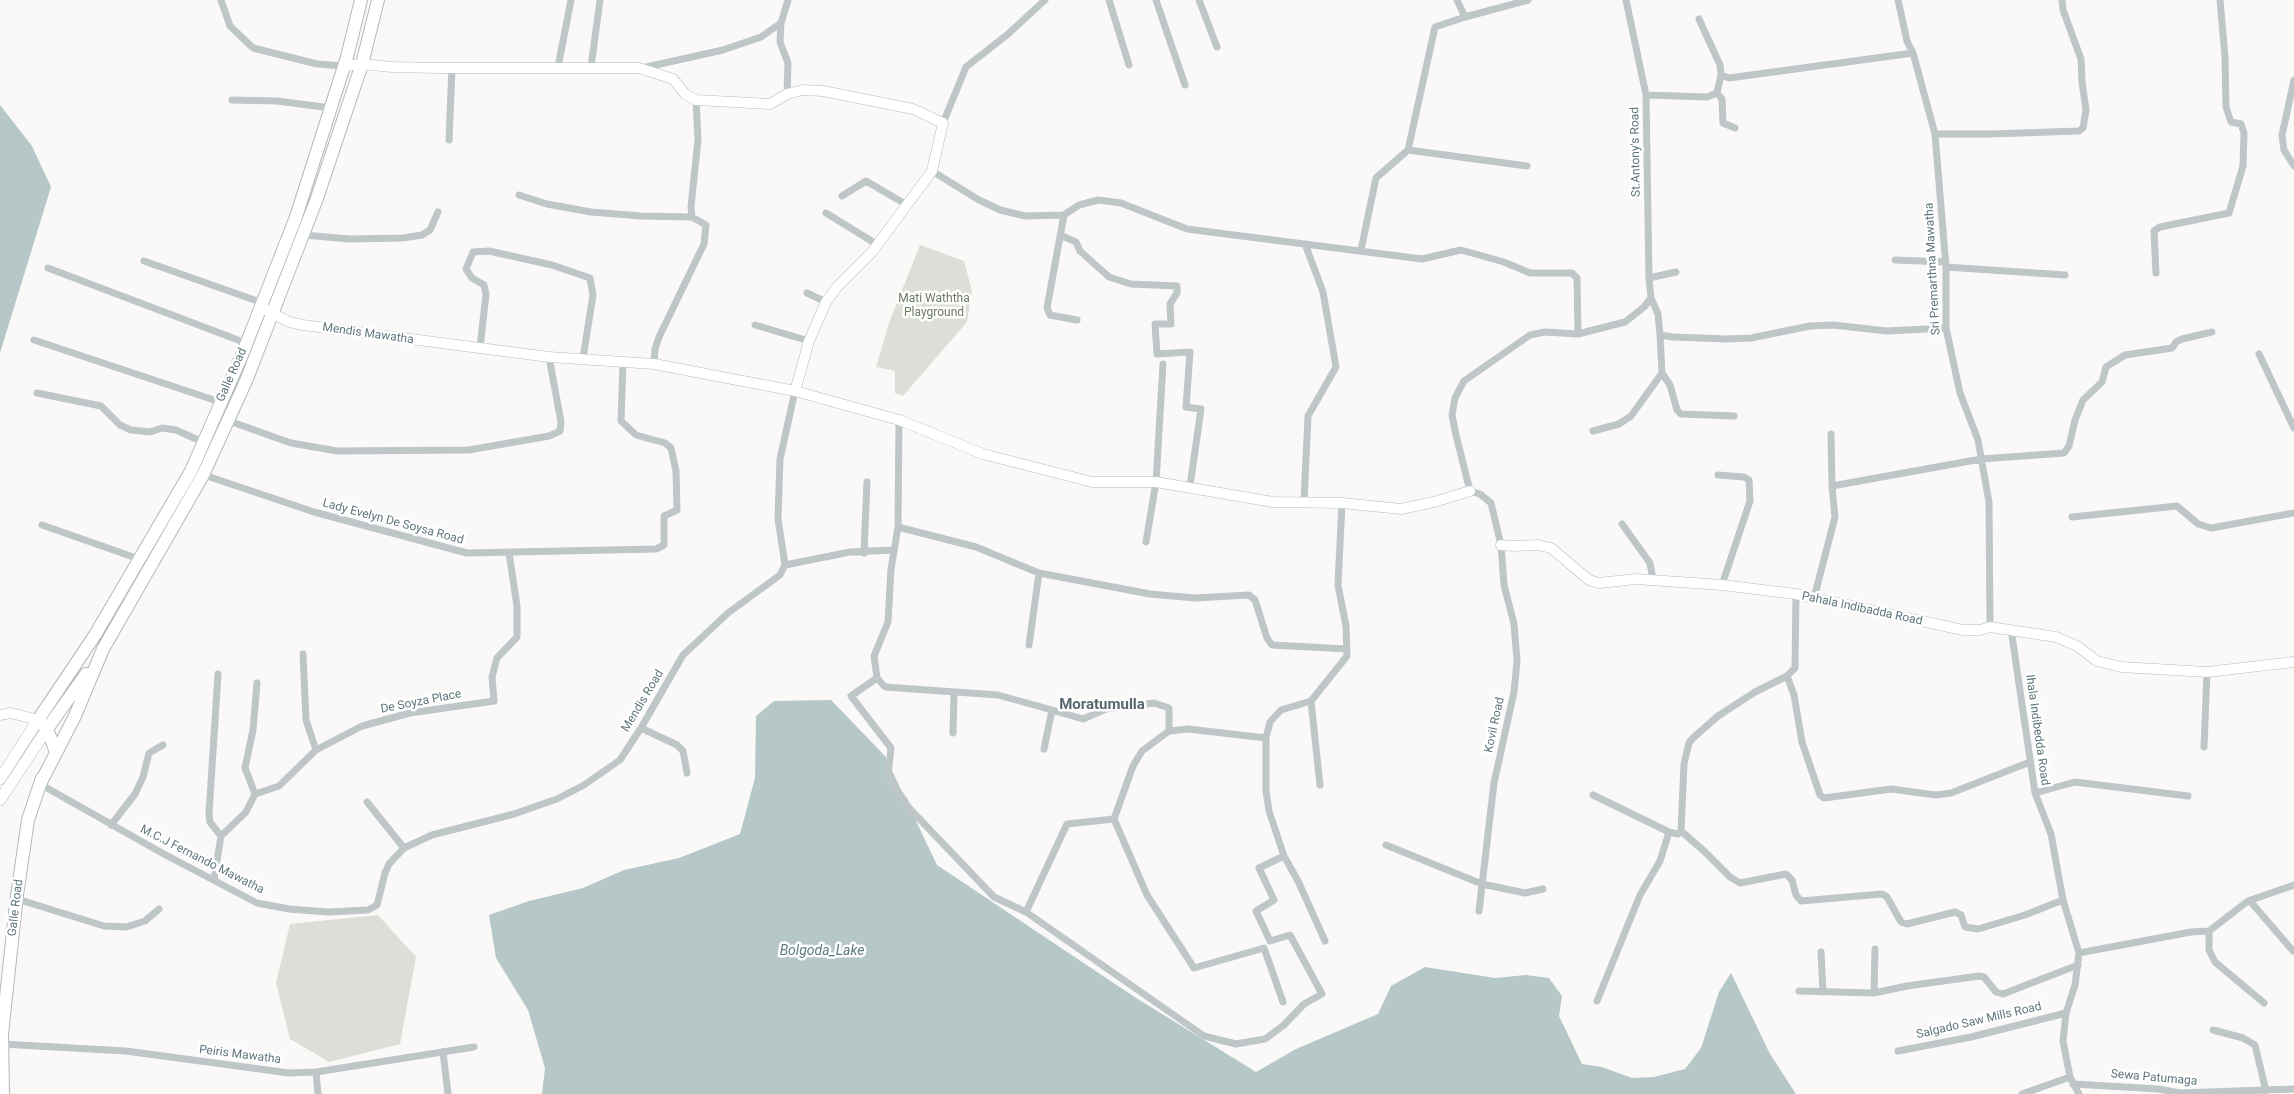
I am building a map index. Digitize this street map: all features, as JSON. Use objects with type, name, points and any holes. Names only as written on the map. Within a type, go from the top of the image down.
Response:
[{"type":"highway","name":"Galle Road","points":[[3,1094],[1,1037],[17,899],[28,820],[48,757],[43,725],[139,559],[197,473],[229,421],[331,108],[344,66],[360,0]]},
{"type":"highway","name":"Galle Road","points":[[40,784],[75,716],[103,649],[197,473],[203,442],[246,343],[304,235],[362,64],[378,0]]},
{"type":"highway","name":"Galle Road","points":[[43,725],[103,649]]},
{"type":"highway","points":[[43,725],[56,752]]},
{"type":"main road","points":[[0,780],[43,725]]},
{"type":"main road","points":[[0,800],[43,725]]},
{"type":"street","points":[[221,0],[230,26],[253,48],[308,62],[344,66],[362,64],[392,67],[452,68],[639,68],[723,50],[761,37],[781,23]]},
{"type":"street","points":[[558,67],[571,0]]},
{"type":"street","points":[[591,67],[600,0]]},
{"type":"street","points":[[787,94],[788,63],[780,42],[781,23],[788,0]]},
{"type":"street","points":[[894,550],[850,552],[785,565],[778,519],[778,491],[780,460],[795,391],[809,341],[826,302],[837,287],[878,244],[932,171],[943,123],[966,67],[1008,34],[1045,0]]},
{"type":"street","points":[[1109,0],[1129,65]]},
{"type":"street","points":[[1156,0],[1185,85]]},
{"type":"street","points":[[1199,0],[1217,47]]},
{"type":"street","points":[[1457,0],[1465,17]]},
{"type":"street","points":[[1361,250],[1376,178],[1408,150],[1435,27],[1528,0]]},
{"type":"street","name":"St.Antony's Road","points":[[1626,0],[1646,95],[1649,278]]},
{"type":"street","name":"Sri Premarthna Mawatha","points":[[1898,0],[1907,42],[1913,54],[1935,134],[1946,264],[1946,328],[1960,393],[1978,440],[1988,502],[1990,627]]},
{"type":"street","points":[[1935,134],[2079,131],[2083,128],[2086,110],[2081,59],[2062,10],[2062,0]]},
{"type":"street","points":[[2156,274],[2154,231],[2160,227],[2229,213],[2243,166],[2244,133],[2241,124],[2231,122],[2226,107],[2226,57],[2220,0]]},
{"type":"street","points":[[1699,19],[1714,49],[1721,75],[1717,94]]},
{"type":"street","points":[[1721,75],[1729,78],[1913,54]]},
{"type":"street","points":[[449,140],[452,68]]},
{"type":"street","points":[[639,68],[673,79],[685,94],[696,100],[770,104],[787,94],[804,90],[822,91],[914,109],[943,123]]},
{"type":"street","points":[[2294,80],[2282,135],[2284,150],[2294,166]]},
{"type":"street","points":[[1646,95],[1706,97],[1717,94]]},
{"type":"street","points":[[1717,94],[1722,99],[1723,123],[1735,128]]},
{"type":"street","points":[[232,100],[277,101],[331,108]]},
{"type":"street","points":[[692,217],[698,139],[696,100]]},
{"type":"street","points":[[1408,150],[1527,166]]},
{"type":"street","points":[[932,171],[979,200],[1000,210],[1026,216],[1064,215],[1079,205],[1098,200],[1120,203],[1187,229],[1422,259],[1461,250],[1504,262],[1530,273],[1572,273],[1576,278],[1578,334]]},
{"type":"street","points":[[842,196],[866,182],[907,205]]},
{"type":"street","points":[[519,195],[547,204],[592,212],[641,216],[692,217],[706,225],[704,244],[655,349],[654,364]]},
{"type":"street","points":[[304,235],[349,239],[412,237],[422,235],[430,230],[438,212]]},
{"type":"street","points":[[826,214],[878,244]]},
{"type":"street","points":[[1064,215],[1047,308],[1050,315],[1077,320]]},
{"type":"street","points":[[1060,235],[1076,242],[1080,251],[1109,277],[1132,284],[1177,286],[1177,293],[1170,304],[1170,324],[1155,324],[1157,354],[1190,352],[1186,407],[1201,409],[1190,486]]},
{"type":"street","points":[[1304,502],[1308,416],[1336,367],[1323,292],[1305,244]]},
{"type":"street","points":[[480,348],[486,294],[484,285],[472,278],[466,269],[473,252],[489,251],[552,265],[590,278],[593,295],[583,358]]},
{"type":"street","points":[[1895,260],[2065,276]]},
{"type":"street","points":[[144,261],[266,307]]},
{"type":"street","points":[[48,268],[246,343]]},
{"type":"street","points":[[1676,272],[1649,278],[1651,298],[1658,314],[1662,373],[1670,385],[1677,410],[1681,414],[1734,416]]},
{"type":"street","points":[[807,293],[826,302]]},
{"type":"street","points":[[1501,544],[1490,503],[1480,494],[1470,491],[1452,415],[1455,398],[1464,381],[1530,335],[1545,332],[1578,334],[1625,322],[1644,308],[1651,298]]},
{"type":"street","name":"Mendis Mawatha","points":[[266,307],[289,322],[303,325],[549,358],[583,358],[654,364],[795,391],[899,420],[983,454],[1092,482],[1156,482],[1190,486],[1273,502],[1342,503],[1401,509],[1434,502],[1470,491]]},
{"type":"street","points":[[755,325],[809,341]]},
{"type":"street","points":[[1660,335],[1727,340],[1752,338],[1810,326],[1833,325],[1886,332],[1946,328]]},
{"type":"street","points":[[1832,486],[1981,459],[2064,453],[2069,446],[2074,420],[2083,400],[2102,382],[2106,367],[2125,355],[2172,348],[2176,342],[2182,339],[2212,332]]},
{"type":"street","points":[[34,340],[220,402]]},
{"type":"street","points":[[2259,354],[2294,428]]},
{"type":"street","points":[[229,421],[292,443],[337,451],[469,450],[549,436],[560,431],[561,422],[549,358]]},
{"type":"street","name":"Lady Evelyn De Soysa Road","points":[[197,473],[314,512],[467,553],[509,553],[593,548],[656,549],[664,545],[664,516],[677,510],[676,471],[671,448],[665,443],[636,435],[621,422],[623,362]]},
{"type":"street","points":[[1146,542],[1156,482],[1163,364]]},
{"type":"street","points":[[1593,431],[1619,424],[1631,416],[1662,373]]},
{"type":"street","points":[[37,393],[101,406],[120,425],[131,430],[150,432],[162,428],[176,430],[203,442]]},
{"type":"street","points":[[899,420],[898,527],[894,550],[888,622],[874,656],[877,678],[885,687],[954,694],[998,695],[1083,718],[1106,709],[1154,703],[1169,708],[1170,731]]},
{"type":"street","points":[[1814,598],[1835,517],[1832,486],[1831,434]]},
{"type":"street","points":[[1718,475],[1744,477],[1749,480],[1750,501],[1722,585]]},
{"type":"street","points":[[864,552],[867,482]]},
{"type":"street","points":[[1325,942],[1298,881],[1284,856],[1267,798],[1266,738],[1270,722],[1280,710],[1311,701],[1346,656],[1346,626],[1338,585],[1342,503]]},
{"type":"street","points":[[2072,517],[2177,506],[2198,524],[2211,528],[2294,513]]},
{"type":"street","points":[[1622,524],[1650,563],[1653,580]]},
{"type":"street","points":[[42,525],[139,559]]},
{"type":"street","points":[[898,527],[976,547],[1039,573],[1177,597],[1249,595],[1255,600],[1267,638],[1272,644],[1347,649]]},
{"type":"street","name":"Pahala Indibadda Road","points":[[1501,544],[1513,546],[1538,545],[1551,548],[1589,580],[1599,584],[1636,579],[1722,585],[1796,594],[1963,630],[1980,630],[1990,627],[2056,637],[2077,646],[2097,661],[2121,667],[2206,672],[2294,662]]},
{"type":"street","name":"Kovil Road","points":[[1479,912],[1494,783],[1514,692],[1517,661],[1514,624],[1504,585],[1501,544]]},
{"type":"street","name":"De Soyza Place","points":[[255,794],[279,786],[316,750],[372,724],[410,713],[494,701],[492,676],[497,658],[517,637],[517,606],[509,553]]},
{"type":"street","name":"Mendis Road","points":[[368,910],[377,905],[389,864],[404,848],[432,835],[514,814],[557,799],[584,785],[620,760],[641,728],[683,655],[728,613],[780,575],[785,565]]},
{"type":"street","points":[[1029,645],[1039,573]]},
{"type":"street","points":[[1681,831],[1684,764],[1693,738],[1718,716],[1748,696],[1787,676],[1795,668],[1797,660],[1796,594]]},
{"type":"street","name":"Ihala Indibedda Road","points":[[2011,629],[2035,793],[2051,834],[2063,900],[2079,953],[2075,985],[2066,1013],[2063,1041],[2071,1081],[2079,1094]]},
{"type":"street","points":[[303,654],[306,720],[316,750]]},
{"type":"street","points":[[2204,747],[2206,672]]},
{"type":"street","points":[[218,674],[209,814],[210,822],[221,836]]},
{"type":"street","points":[[1787,676],[1794,695],[1802,742],[1820,795],[1824,798],[1891,789],[1936,796],[1951,793],[2030,762]]},
{"type":"street","points":[[877,678],[851,696],[891,748],[888,776],[909,808],[994,897],[1026,912],[1204,1036],[1236,1044],[1265,1039],[1284,1025],[1304,1004],[1322,994],[1290,935],[1270,941],[1256,911],[1274,900],[1260,868],[1284,856]]},
{"type":"street","points":[[214,879],[221,836],[246,812],[255,794],[245,768],[253,730],[257,683]]},
{"type":"street","points":[[953,734],[954,694]]},
{"type":"street","points":[[1311,701],[1320,785]]},
{"type":"street","points":[[1044,749],[1052,710]]},
{"type":"street","points":[[0,714],[11,713],[43,725]]},
{"type":"street","points":[[641,728],[677,745],[683,751],[687,773]]},
{"type":"street","points":[[1266,738],[1188,729],[1170,731],[1142,751],[1133,766],[1114,819],[1147,895],[1194,968],[1264,948],[1283,1002]]},
{"type":"street","points":[[111,825],[135,794],[143,777],[149,754],[163,745]]},
{"type":"street","points":[[2035,793],[2075,782],[2188,796]]},
{"type":"street","name":"M.C.J Fernando Mawatha","points":[[40,784],[111,825],[257,903],[289,909],[328,912],[368,910]]},
{"type":"street","points":[[1593,795],[1669,832],[1678,834],[1681,831]]},
{"type":"street","points":[[367,802],[404,848]]},
{"type":"street","points":[[1026,912],[1067,824],[1114,819]]},
{"type":"street","points":[[1681,831],[1730,877],[1740,883],[1786,874],[1792,880],[1796,895],[1801,901],[1882,894],[1888,897],[1901,922],[1907,924],[1955,912],[1961,915],[1964,927],[1978,929],[2025,915],[2063,900]]},
{"type":"street","points":[[1597,1001],[1640,895],[1660,861],[1669,832]]},
{"type":"street","points":[[1386,845],[1482,884],[1525,893],[1543,889]]},
{"type":"street","points":[[2079,953],[2191,932],[2209,932],[2250,901],[2294,885]]},
{"type":"street","points":[[17,899],[104,926],[126,927],[146,921],[159,909]]},
{"type":"street","points":[[2250,901],[2294,951]]},
{"type":"street","points":[[2209,932],[2209,950],[2215,962],[2264,1003]]},
{"type":"street","points":[[1874,993],[1875,949]]},
{"type":"street","points":[[1821,952],[1824,992]]},
{"type":"street","points":[[1800,991],[1874,993],[1907,986],[1979,976],[1984,977],[1996,992],[2003,994],[2078,965]]},
{"type":"street","name":"Salgado Saw Mills Road","points":[[1898,1051],[1971,1037],[2066,1013]]},
{"type":"street","points":[[2213,1030],[2243,1038],[2255,1045],[2266,1091]]},
{"type":"street","name":"Peiris Mawatha","points":[[1,1037],[126,1051],[266,1071],[316,1072],[474,1047]]},
{"type":"street","points":[[443,1052],[448,1094]]},
{"type":"street","points":[[316,1072],[318,1094]]},
{"type":"street","points":[[2022,1094],[2071,1081]]},
{"type":"street","name":"Sewa Patumaga","points":[[2071,1081],[2158,1089],[2180,1093],[2294,1089]]},
{"type":"green space","name":"Mati Waththa Playground","points":[[920,245],[964,261],[972,291],[967,322],[903,396],[895,393],[895,371],[876,367],[890,320]]},
{"type":"green space","points":[[378,915],[416,957],[400,1044],[329,1062],[290,1039],[276,983],[290,924]]},
{"type":"water","points":[[0,105],[32,146],[51,187],[0,353]]},
{"type":"water","name":"Bolgoda_Lake","points":[[831,700],[885,756],[937,865],[1133,996],[1256,1072],[1296,1049],[1378,1014],[1391,986],[1425,967],[1495,978],[1526,975],[1549,978],[1562,996],[1559,1016],[1582,1064],[1602,1067],[1632,1078],[1654,1077],[1685,1069],[1701,1048],[1719,992],[1731,973],[1770,1054],[1796,1094],[542,1094],[545,1068],[528,1010],[496,958],[489,915],[529,901],[583,888],[624,870],[679,858],[740,834],[755,778],[756,716],[774,701]]},
{"type":"district","name":"Moratumulla","points":[[1102,705]]}]
